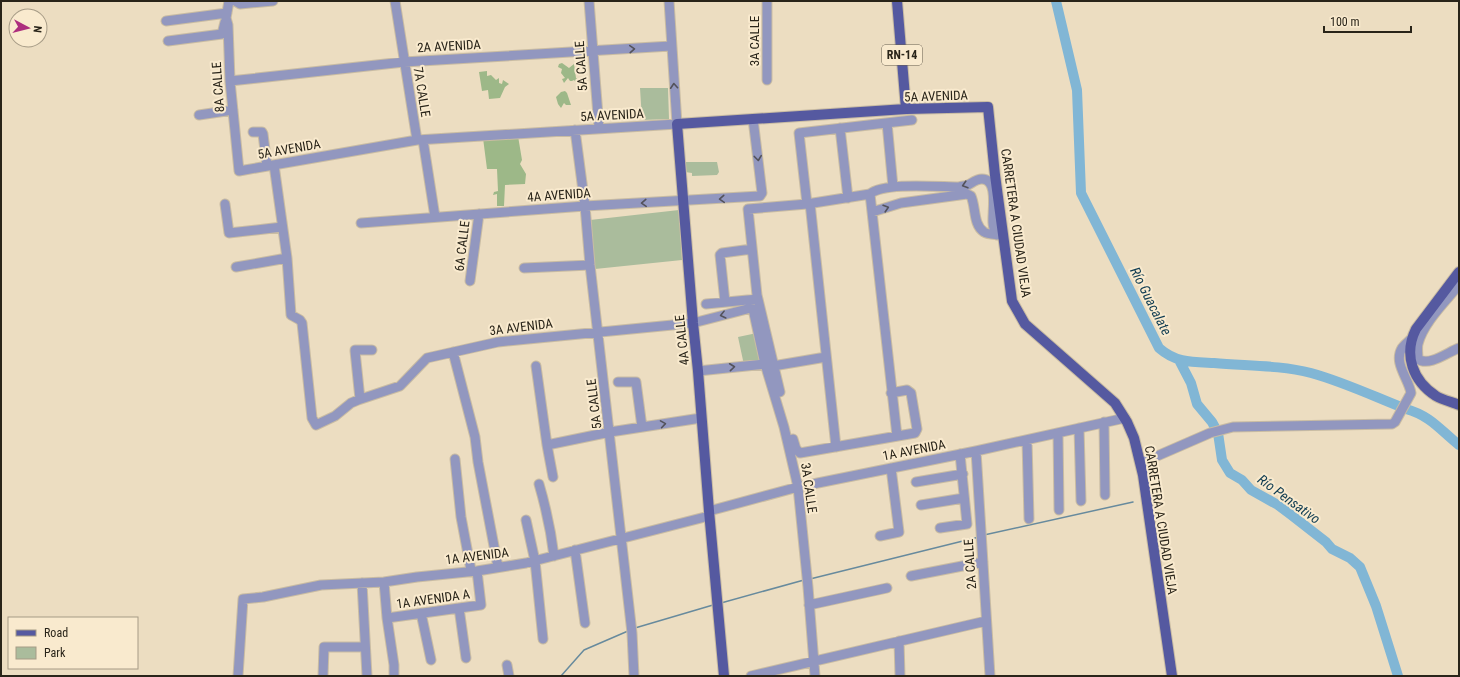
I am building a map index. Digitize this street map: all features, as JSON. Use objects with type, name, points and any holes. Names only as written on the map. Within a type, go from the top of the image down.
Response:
[{"type":"main road","name":"RN-14","points":[[897,1],[906,109]]},
{"type":"main road","name":"5A AVENIDA","points":[[677,124],[906,109],[988,107]]},
{"type":"main road","name":"CARRETERA A CIUDAD VIEJA","points":[[988,107],[1000,235],[1012,301],[1025,324],[1115,403],[1126,420],[1134,438],[1141,463],[1172,676]]},
{"type":"main road","name":"4A CALLE","points":[[677,124],[724,676]]},
{"type":"main road","points":[[1459,272],[1446,296],[1416,330],[1411,339],[1410,354],[1411,365],[1415,375],[1422,385],[1437,396],[1459,405]]},
{"type":"street","name":"8A CALLE","points":[[229,1],[227,16],[230,81],[239,170]]},
{"type":"street","points":[[235,1],[240,4],[274,1]]},
{"type":"street","name":"7A CALLE","points":[[395,1],[404,62],[435,216]]},
{"type":"street","name":"5A CALLE","points":[[589,1],[599,128]]},
{"type":"street","name":"4A CALLE","points":[[669,1],[677,124]]},
{"type":"street","name":"3A CALLE","points":[[767,1],[767,80]]},
{"type":"street","points":[[166,21],[227,16],[222,34],[168,41]]},
{"type":"street","name":"2A AVENIDA","points":[[230,81],[404,62],[671,46]]},
{"type":"street","points":[[199,115],[233,110]]},
{"type":"street","name":"4A AVENIDA","points":[[361,223],[435,216],[760,196],[762,193],[753,119]]},
{"type":"street","points":[[836,447],[808,204],[798,133],[912,120]]},
{"type":"street","points":[[887,123],[896,187],[900,203]]},
{"type":"street","name":"5A AVENIDA","points":[[239,170],[420,140],[677,124]]},
{"type":"street","points":[[840,128],[848,198]]},
{"type":"street","name":"5A CALLE","points":[[575,130],[585,206],[590,265],[632,630],[634,676]]},
{"type":"street","points":[[236,267],[287,258],[271,165],[263,134],[262,132],[252,132]]},
{"type":"street","points":[[808,204],[870,194],[874,191],[896,187],[967,186],[975,180],[983,178],[992,186],[994,197],[993,224],[1000,235]]},
{"type":"street","points":[[870,194],[897,436]]},
{"type":"street","points":[[872,212],[900,203],[967,194],[971,196],[973,201],[975,217],[980,228],[986,233],[1000,235]]},
{"type":"street","points":[[224,204],[229,233],[282,227]]},
{"type":"street","name":"3A CALLE","points":[[769,365],[758,298],[748,209],[808,204]]},
{"type":"street","name":"6A CALLE","points":[[470,281],[479,214]]},
{"type":"street","points":[[725,302],[720,255],[722,253],[752,249]]},
{"type":"street","name":"3A AVENIDA","points":[[287,258],[291,315],[300,320],[302,323],[312,418],[316,425],[335,416],[360,399],[400,386],[427,358],[498,342],[693,322],[751,308],[753,309]]},
{"type":"street","points":[[524,268],[590,265]]},
{"type":"street","points":[[1446,296],[1459,285]]},
{"type":"street","points":[[706,304],[758,298]]},
{"type":"street","points":[[1438,305],[1417,345],[1418,359],[1422,362],[1428,361],[1459,348]]},
{"type":"street","name":"3A CALLE","points":[[753,309],[769,365],[798,487],[815,676]]},
{"type":"street","points":[[1141,463],[1225,428],[1392,424],[1395,422],[1411,391],[1401,370],[1400,357],[1401,349],[1411,339]]},
{"type":"street","points":[[360,399],[355,350],[372,350]]},
{"type":"street","points":[[453,352],[475,437],[478,462],[498,567]]},
{"type":"street","points":[[698,371],[769,365],[826,357]]},
{"type":"street","points":[[769,365],[796,449],[800,453],[915,433],[917,429],[909,391],[907,390],[891,393]]},
{"type":"street","points":[[536,366],[553,476]]},
{"type":"street","points":[[618,382],[636,382],[642,427]]},
{"type":"street","points":[[547,445],[610,432],[701,418]]},
{"type":"street","name":"1A AVENIDA","points":[[238,676],[243,599],[263,597],[321,585],[384,582],[535,562],[798,487],[976,451],[1104,422],[1126,420]]},
{"type":"street","points":[[1104,422],[1105,495]]},
{"type":"street","points":[[1079,428],[1081,501]]},
{"type":"street","points":[[1058,433],[1059,510]]},
{"type":"street","points":[[1027,440],[1029,519]]},
{"type":"street","name":"2A CALLE","points":[[976,451],[990,676]]},
{"type":"street","points":[[940,528],[967,524],[960,454]]},
{"type":"street","points":[[455,459],[460,517],[474,570]]},
{"type":"street","points":[[880,536],[898,532],[891,468]]},
{"type":"street","points":[[916,482],[963,474]]},
{"type":"street","points":[[539,484],[547,513],[554,556]]},
{"type":"street","points":[[921,505],[964,498]]},
{"type":"street","points":[[526,520],[535,562],[543,639]]},
{"type":"street","points":[[576,550],[584,623]]},
{"type":"street","points":[[911,576],[983,562]]},
{"type":"street","name":"1A AVENIDA A","points":[[387,618],[480,606],[482,604],[474,570]]},
{"type":"street","points":[[384,582],[394,676]]},
{"type":"street","points":[[362,583],[367,676]]},
{"type":"street","points":[[809,605],[887,588]]},
{"type":"street","points":[[459,608],[466,658]]},
{"type":"street","points":[[421,613],[430,660]]},
{"type":"street","points":[[751,676],[780,673],[814,661],[986,621]]},
{"type":"street","points":[[899,641],[900,676]]},
{"type":"street","points":[[323,676],[324,647],[365,647]]},
{"type":"street","points":[[507,665],[509,676]]},
{"type":"green space","points":[[562,63],[569,68],[574,64],[576,78],[580,81],[582,79],[587,83],[587,87],[584,89],[578,88],[578,85],[574,80],[570,81],[568,78],[564,83],[562,79],[565,78],[561,73],[562,69],[558,67],[559,64]]},
{"type":"green space","points":[[487,71],[487,76],[491,75],[496,80],[499,78],[499,83],[502,84],[503,80],[509,84],[505,87],[500,98],[489,99],[488,90],[482,91],[479,72]]},
{"type":"green space","points":[[640,88],[668,88],[669,119],[642,120]]},
{"type":"green space","points":[[565,91],[571,105],[566,105],[564,103],[561,108],[556,97],[561,92]]},
{"type":"green space","points":[[518,136],[522,160],[520,164],[526,174],[525,184],[505,185],[504,206],[497,206],[497,194],[493,195],[494,192],[498,191],[497,169],[487,169],[483,138]]},
{"type":"green space","points":[[686,162],[717,162],[719,172],[717,175],[692,176],[692,173],[685,172]]},
{"type":"green space","points":[[679,210],[682,260],[595,269],[590,220]]},
{"type":"green space","points":[[757,333],[762,362],[744,365],[738,337]]},
{"type":"waterway","name":"Río Guacalate","points":[[1056,1],[1077,90],[1081,193],[1159,348],[1172,357],[1185,361],[1287,368],[1311,373],[1347,385],[1422,415],[1459,445]]},
{"type":"waterway","name":"Río Pensativo","points":[[1179,360],[1191,383],[1197,404],[1212,422],[1218,433],[1222,460],[1230,473],[1242,480],[1251,490],[1278,505],[1326,542],[1332,549],[1350,558],[1360,567],[1376,606],[1398,676]]},
{"type":"waterway","points":[[984,535],[1133,502]]},
{"type":"waterway","points":[[810,579],[979,537]]},
{"type":"waterway","points":[[721,603],[804,580]]},
{"type":"waterway","points":[[635,628],[713,605]]},
{"type":"waterway","points":[[561,676],[584,650],[628,631]]}]
